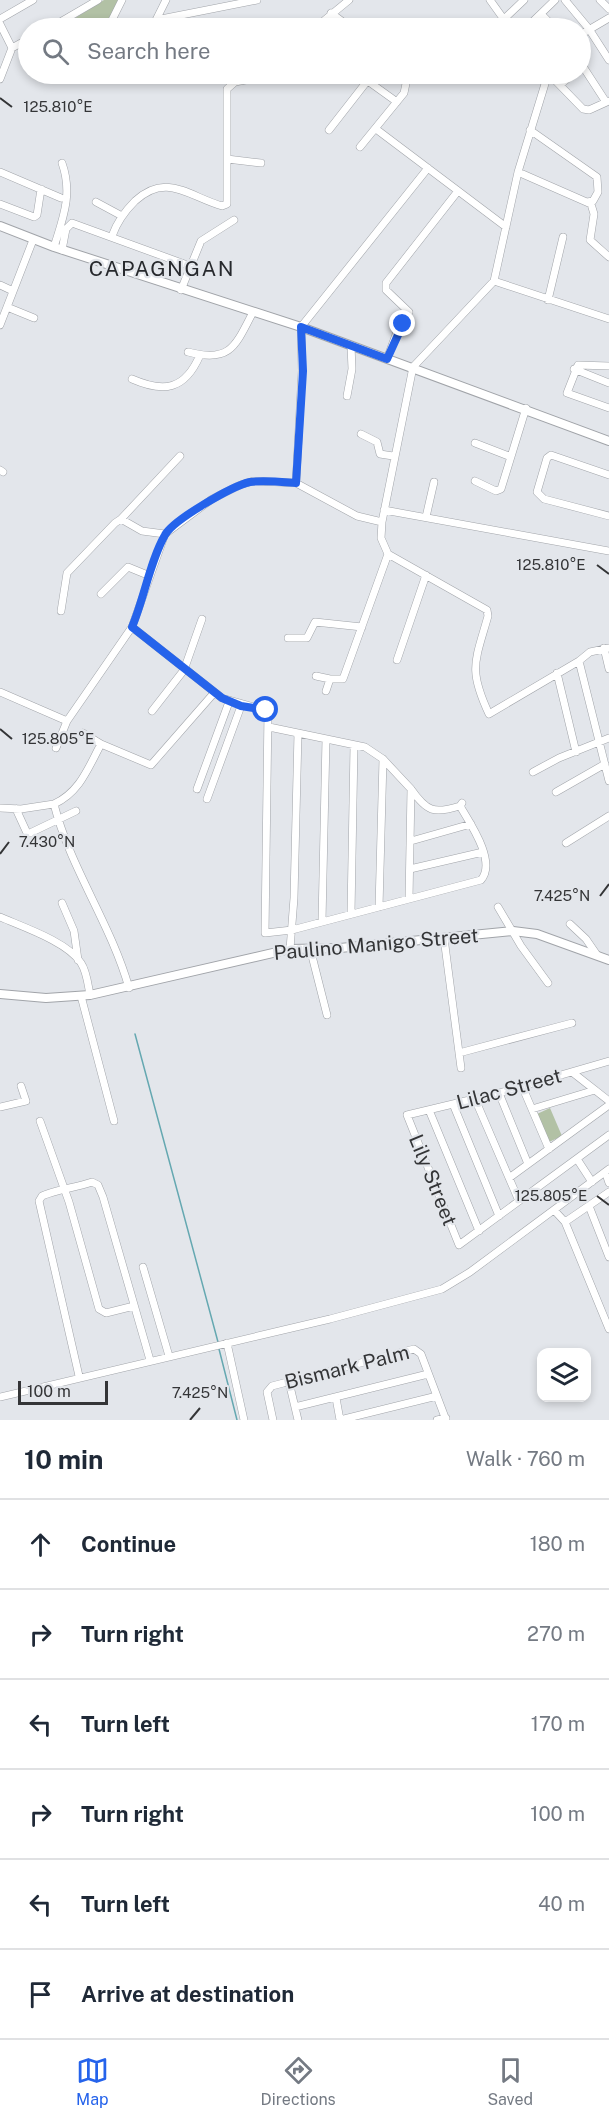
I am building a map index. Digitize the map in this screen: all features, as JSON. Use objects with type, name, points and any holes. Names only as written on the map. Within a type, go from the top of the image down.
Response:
[{"type":"street","points":[[12,48],[0,21],[33,0]]},
{"type":"street","points":[[68,18],[98,0]]},
{"type":"street","points":[[113,18],[122,0]]},
{"type":"street","points":[[157,18],[166,0]]},
{"type":"street","points":[[166,18],[257,0]]},
{"type":"street","points":[[326,18],[349,0]]},
{"type":"street","points":[[490,0],[503,18]]},
{"type":"street","points":[[506,18],[524,0]]},
{"type":"street","points":[[537,18],[555,0]]},
{"type":"street","points":[[565,0],[580,18]]},
{"type":"street","points":[[600,0],[609,9]]},
{"type":"street","points":[[331,13],[338,18]]},
{"type":"street","points":[[541,14],[545,18]]},
{"type":"street","points":[[591,28],[609,18]]},
{"type":"street","points":[[591,32],[609,60]]},
{"type":"street","points":[[0,79],[12,48],[18,45]]},
{"type":"street","points":[[560,85],[585,110],[608,102],[591,79]]},
{"type":"street","points":[[112,236],[122,216],[147,190],[158,186],[225,206],[229,196],[226,93],[232,84]]},
{"type":"street","points":[[329,130],[366,84]]},
{"type":"street","points":[[372,84],[397,102]]},
{"type":"street","points":[[360,147],[397,102],[407,84]]},
{"type":"street","points":[[546,84],[518,172],[494,281],[413,368],[393,456],[381,538],[388,554],[482,607],[488,613],[475,672],[477,688],[489,714],[579,661],[590,652],[607,648],[609,669]]},
{"type":"street","points":[[376,129],[506,227]]},
{"type":"street","points":[[530,130],[597,177],[598,192],[593,201],[587,202]]},
{"type":"street","points":[[227,159],[261,163]]},
{"type":"street","points":[[58,249],[67,203],[67,182],[62,163]]},
{"type":"street","points":[[296,483],[303,371],[301,327],[428,168]]},
{"type":"street","points":[[0,172],[61,198]]},
{"type":"street","points":[[518,172],[592,206],[594,214],[590,240],[609,257]]},
{"type":"street","points":[[0,204],[34,217],[37,215],[41,189]]},
{"type":"street","points":[[387,359],[397,332],[409,312],[386,290],[386,284],[458,191]]},
{"type":"street","points":[[96,202],[122,216]]},
{"type":"street","points":[[181,290],[204,237],[234,220]]},
{"type":"street","points":[[58,249],[69,224],[112,236],[190,266]]},
{"type":"street","points":[[0,226],[58,249],[301,327],[526,408],[609,441]]},
{"type":"street","points":[[548,300],[563,237]]},
{"type":"street","points":[[0,325],[33,240]]},
{"type":"street","points":[[494,281],[609,319]]},
{"type":"street","points":[[0,285],[13,291]]},
{"type":"street","points":[[7,307],[34,318]]},
{"type":"street","points":[[188,352],[215,357],[227,352],[239,339],[253,312]]},
{"type":"street","points":[[347,396],[352,369],[351,346]]},
{"type":"street","points":[[132,379],[155,388],[167,387],[186,378],[200,356]]},
{"type":"street","points":[[609,366],[580,364],[574,369],[567,393],[609,408]]},
{"type":"street","points":[[574,369],[609,383]]},
{"type":"street","points":[[475,481],[500,490],[526,408]]},
{"type":"street","points":[[361,434],[377,442],[380,454],[393,456]]},
{"type":"street","points":[[475,443],[511,457]]},
{"type":"street","points":[[609,475],[551,455],[547,458],[537,492],[544,499],[609,516]]},
{"type":"street","points":[[61,611],[68,571],[180,456]]},
{"type":"street","points":[[56,748],[66,722],[132,627],[165,534],[212,499],[240,485],[253,482],[296,483],[357,516],[382,522]]},
{"type":"street","points":[[426,517],[434,482]]},
{"type":"street","points":[[384,510],[609,551]]},
{"type":"street","points":[[121,519],[142,531],[165,534]]},
{"type":"street","points":[[316,676],[343,679],[388,554]]},
{"type":"street","points":[[101,594],[125,568],[131,567],[150,576]]},
{"type":"street","points":[[397,660],[426,575]]},
{"type":"street","points":[[152,711],[184,670],[202,619]]},
{"type":"street","points":[[288,638],[307,638],[315,622],[362,627]]},
{"type":"street","points":[[132,627],[214,693],[241,706],[265,709],[269,728],[264,932],[268,934],[292,930],[481,880],[486,872],[483,852],[461,805],[439,813],[434,812],[383,759],[365,747],[269,728]]},
{"type":"street","points":[[579,661],[609,781]]},
{"type":"street","points":[[557,673],[576,752]]},
{"type":"street","points":[[326,691],[330,679]]},
{"type":"street","points":[[0,692],[66,722]]},
{"type":"street","points":[[83,733],[101,744],[152,765],[214,693]]},
{"type":"street","points":[[197,789],[229,702]]},
{"type":"street","points":[[207,799],[241,706]]},
{"type":"street","points":[[290,949],[298,733]]},
{"type":"street","points":[[533,772],[609,738]]},
{"type":"street","points":[[322,921],[326,739]]},
{"type":"street","points":[[0,808],[16,809],[54,804],[70,795],[78,786],[101,744]]},
{"type":"street","points":[[351,913],[354,746]]},
{"type":"street","points":[[379,907],[383,759]]},
{"type":"street","points":[[556,792],[605,764]]},
{"type":"street","points":[[409,899],[411,789]]},
{"type":"street","points":[[54,804],[58,820],[120,957],[129,988]]},
{"type":"street","points":[[16,809],[27,833],[76,811]]},
{"type":"street","points":[[566,843],[609,816]]},
{"type":"street","points":[[411,841],[471,824]]},
{"type":"street","points":[[410,869],[483,852]]},
{"type":"street","points":[[62,903],[74,931],[78,960],[114,1121]]},
{"type":"street","points":[[498,907],[548,982]]},
{"type":"street","points":[[0,917],[53,941],[78,960]]},
{"type":"street","points":[[570,924],[586,939],[597,955]]},
{"type":"street","name":"Paulino Manigo Street","points":[[0,994],[46,998],[86,995],[129,988],[290,949],[513,931],[537,934],[609,960]]},
{"type":"street","points":[[444,938],[461,1068]]},
{"type":"street","points":[[310,948],[327,1015]]},
{"type":"street","points":[[459,1053],[572,1023]]},
{"type":"street","name":"Lilac Street","points":[[407,1115],[499,1093],[609,1061]]},
{"type":"street","points":[[600,1063],[609,1070]]},
{"type":"street","points":[[509,1178],[609,1103],[572,1072]]},
{"type":"street","points":[[0,1107],[26,1101],[21,1086]]},
{"type":"street","points":[[522,1086],[549,1149]]},
{"type":"street","points":[[532,1109],[595,1090]]},
{"type":"street","points":[[499,1093],[528,1164]]},
{"type":"street","points":[[475,1099],[519,1201]]},
{"type":"street","points":[[453,1104],[499,1216]]},
{"type":"street","name":"Lily Street","points":[[407,1115],[459,1245],[479,1231],[429,1110]]},
{"type":"street","points":[[40,1120],[65,1191],[99,1309],[106,1313],[134,1306]]},
{"type":"street","points":[[479,1231],[609,1135]]},
{"type":"street","points":[[577,1158],[592,1182]]},
{"type":"street","points":[[0,1397],[442,1289],[470,1272],[592,1182],[608,1176]]},
{"type":"street","points":[[79,1376],[39,1201],[42,1196],[53,1191],[65,1191],[92,1182],[99,1186],[150,1360]]},
{"type":"street","points":[[565,1222],[609,1192]]},
{"type":"street","points":[[589,1206],[609,1257]]},
{"type":"street","points":[[554,1210],[565,1222],[609,1329]]},
{"type":"street","points":[[142,1267],[169,1356]]},
{"type":"street","points":[[227,1343],[244,1420]]},
{"type":"street","name":"Bismark Palm","points":[[273,1420],[268,1390],[272,1386],[414,1349],[421,1354],[446,1419]]},
{"type":"street","points":[[295,1407],[428,1374]]},
{"type":"street","points":[[289,1382],[298,1420]]},
{"type":"street","points":[[336,1398],[340,1420],[437,1396]]},
{"type":"street","points":[[437,1420],[446,1419]]},
{"type":"green space","points":[[104,0],[120,0],[111,18],[75,18]]},
{"type":"green space","points":[[550,1108],[562,1136],[549,1142],[537,1114]]},
{"type":"waterway","points":[[135,1034],[218,1342]]},
{"type":"waterway","points":[[219,1349],[237,1420]]},
{"type":"district","name":"CAPAGNGAN","points":[[162,268]]},
{"type":"route","points":[[266,710],[241,706],[222,698],[132,627],[161,545],[165,534],[171,528],[212,499],[240,485],[253,482],[296,483],[303,371],[301,327],[387,359],[397,332],[403,324]]}]
